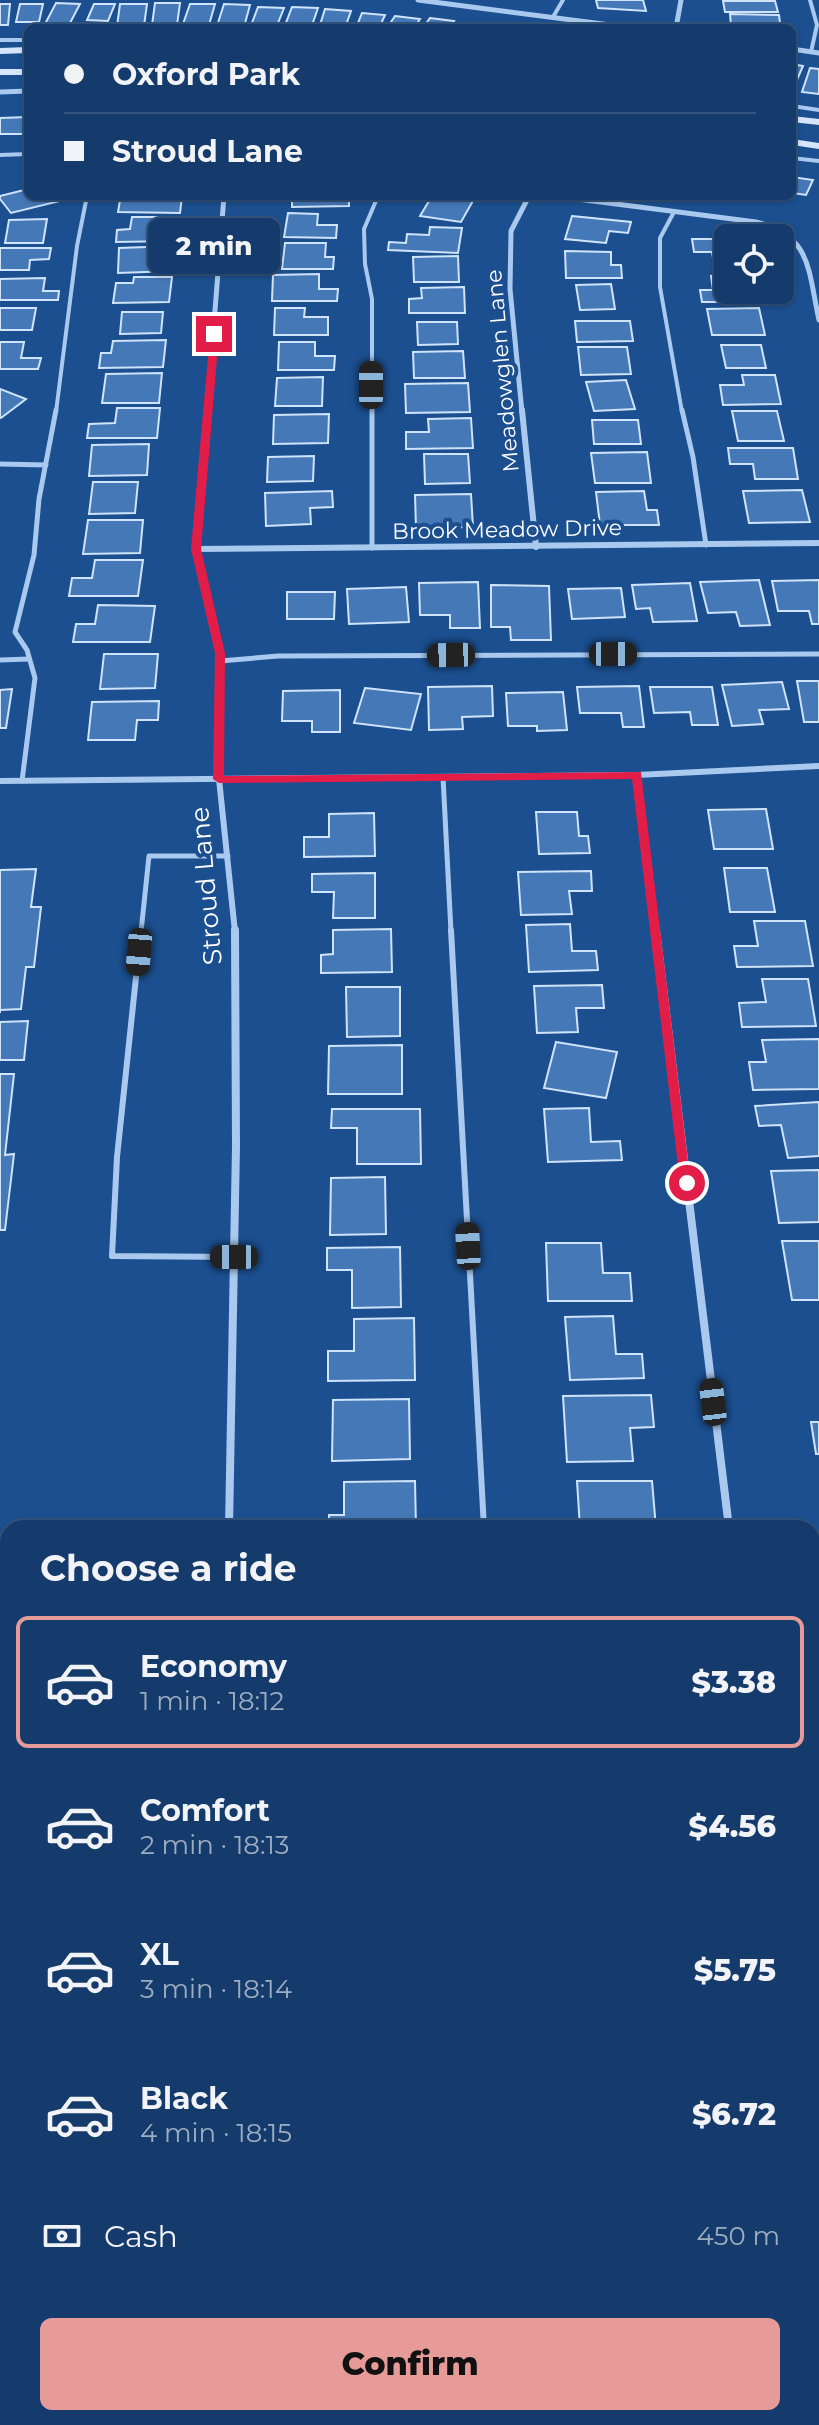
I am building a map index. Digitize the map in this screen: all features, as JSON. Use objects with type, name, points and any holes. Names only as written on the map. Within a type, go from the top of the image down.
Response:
[{"type":"main road","points":[[0,51],[24,50]]},
{"type":"main road","points":[[0,72],[24,72]]},
{"type":"main road","points":[[796,119],[819,122]]},
{"type":"main road","points":[[796,143],[819,146]]},
{"type":"street","points":[[418,0],[600,24]]},
{"type":"street","points":[[677,24],[681,0]]},
{"type":"street","points":[[796,50],[819,53]]},
{"type":"street","points":[[0,92],[24,91]]},
{"type":"street","name":"Stroud Lane","points":[[224,200],[196,549],[211,606],[220,661],[219,779],[235,914],[229,1520]]},
{"type":"street","name":"Meadowglen Lane","points":[[527,200],[511,231],[510,289],[536,547]]},
{"type":"street","points":[[584,200],[756,222],[790,234],[803,259],[819,320]]},
{"type":"street","name":"Brook Meadow Drive","points":[[196,549],[819,543]]},
{"type":"street","points":[[0,781],[637,775],[819,766]]},
{"type":"street","points":[[637,775],[728,1520]]},
{"type":"lane","points":[[553,17],[563,0]]},
{"type":"lane","points":[[810,0],[817,25],[811,52]]},
{"type":"lane","points":[[0,40],[24,40]]},
{"type":"lane","points":[[796,107],[819,110]]},
{"type":"lane","points":[[0,155],[24,154]]},
{"type":"lane","points":[[796,158],[819,161]]},
{"type":"lane","points":[[22,781],[35,678],[15,632],[34,555],[39,499],[86,200]]},
{"type":"lane","points":[[372,548],[372,299],[365,264],[364,229],[376,200]]},
{"type":"lane","points":[[674,212],[660,238],[660,287],[674,376],[693,457],[706,545]]},
{"type":"lane","points":[[0,464],[46,465]]},
{"type":"lane","points":[[220,661],[278,656],[819,654]]},
{"type":"lane","points":[[0,660],[29,659]]},
{"type":"lane","points":[[443,777],[484,1520]]},
{"type":"lane","points":[[228,856],[149,856],[117,1157],[112,1256],[234,1257]]},
{"type":"building","points":[[596,0],[643,0],[646,11],[598,8]]},
{"type":"building","points":[[723,1],[775,1],[778,12],[725,12]]},
{"type":"building","points":[[56,3],[80,4],[70,24],[45,24]]},
{"type":"building","points":[[155,3],[180,3],[177,24],[152,24]]},
{"type":"building","points":[[0,4],[10,4],[8,25],[0,25]]},
{"type":"building","points":[[20,4],[43,4],[39,22],[16,22]]},
{"type":"building","points":[[94,4],[115,4],[108,21],[87,20]]},
{"type":"building","points":[[120,4],[147,4],[144,24],[117,24]]},
{"type":"building","points":[[190,4],[215,4],[209,24],[183,24]]},
{"type":"building","points":[[224,4],[250,5],[245,24],[218,24]]},
{"type":"building","points":[[258,7],[284,8],[278,24],[252,24]]},
{"type":"building","points":[[292,7],[318,8],[312,24],[286,24]]},
{"type":"building","points":[[325,9],[351,11],[346,24],[320,24]]},
{"type":"building","points":[[362,13],[385,15],[381,24],[358,24]]},
{"type":"building","points":[[730,14],[779,15],[780,23],[764,24],[731,24]]},
{"type":"building","points":[[395,16],[420,19],[417,24],[390,24]]},
{"type":"building","points":[[430,18],[454,21],[452,24],[426,24]]},
{"type":"building","points":[[796,65],[803,66],[796,82]]},
{"type":"building","points":[[810,68],[819,69],[819,94],[802,92]]},
{"type":"building","points":[[24,117],[24,134],[0,134],[0,118]]},
{"type":"building","points":[[796,178],[813,180],[806,195],[796,194]]},
{"type":"building","points":[[24,190],[24,200],[60,201],[11,213],[0,196]]},
{"type":"building","points":[[120,200],[182,200],[180,213],[118,212]]},
{"type":"building","points":[[292,200],[349,200],[349,206],[292,207]]},
{"type":"building","points":[[430,200],[473,200],[461,222],[420,216]]},
{"type":"building","points":[[288,213],[318,214],[317,225],[337,225],[336,238],[284,237]]},
{"type":"building","points":[[572,216],[631,222],[628,233],[609,231],[606,243],[565,239]]},
{"type":"building","points":[[132,217],[178,217],[175,241],[116,242],[117,230],[130,229]]},
{"type":"building","points":[[47,219],[43,243],[5,243],[9,220]]},
{"type":"building","points":[[430,227],[462,228],[458,253],[388,250],[389,242],[406,243],[407,234],[429,235]]},
{"type":"building","points":[[692,239],[714,239],[714,264],[712,252],[694,252]]},
{"type":"building","points":[[285,243],[326,243],[325,257],[334,257],[333,269],[282,269]]},
{"type":"building","points":[[173,246],[173,271],[118,273],[119,248]]},
{"type":"building","points":[[0,248],[51,248],[49,259],[30,260],[29,270],[0,270]]},
{"type":"building","points":[[565,251],[611,252],[611,265],[621,265],[622,278],[566,278]]},
{"type":"building","points":[[458,256],[459,282],[414,282],[413,257]]},
{"type":"building","points":[[319,274],[319,289],[338,289],[337,301],[272,301],[273,275]]},
{"type":"building","points":[[711,276],[714,276],[714,302],[702,302],[700,290],[713,290]]},
{"type":"building","points":[[134,277],[172,277],[169,302],[113,303],[116,283],[133,283]]},
{"type":"building","points":[[45,278],[43,291],[59,291],[58,300],[0,300],[0,279]]},
{"type":"building","points":[[611,284],[615,309],[580,310],[576,285]]},
{"type":"building","points":[[464,287],[465,313],[409,313],[409,299],[422,298],[421,288]]},
{"type":"building","points":[[0,308],[36,308],[32,330],[0,330]]},
{"type":"building","points":[[275,308],[305,308],[304,317],[328,317],[328,335],[274,335]]},
{"type":"building","points":[[759,308],[765,335],[712,335],[707,309]]},
{"type":"building","points":[[122,312],[163,312],[161,333],[120,334]]},
{"type":"building","points":[[575,321],[630,321],[633,341],[577,342]]},
{"type":"building","points":[[417,322],[457,322],[458,344],[418,345]]},
{"type":"building","points":[[166,340],[163,367],[99,368],[101,353],[111,353],[113,341]]},
{"type":"building","points":[[0,342],[24,342],[21,358],[41,358],[38,369],[0,369]]},
{"type":"building","points":[[279,342],[315,342],[315,356],[335,356],[334,370],[278,370]]},
{"type":"building","points":[[721,345],[761,345],[766,368],[726,368]]},
{"type":"building","points":[[578,347],[627,347],[631,374],[581,375]]},
{"type":"building","points":[[463,351],[465,378],[414,378],[413,352]]},
{"type":"building","points":[[162,373],[159,403],[102,403],[106,374]]},
{"type":"building","points":[[742,375],[775,375],[781,404],[723,405],[720,385],[744,385]]},
{"type":"building","points":[[323,377],[322,406],[275,406],[277,378]]},
{"type":"building","points":[[626,380],[635,409],[594,411],[586,382]]},
{"type":"building","points":[[468,383],[470,412],[406,413],[405,384]]},
{"type":"building","points":[[0,389],[26,399],[1,418],[0,417]]},
{"type":"building","points":[[117,408],[160,408],[157,438],[87,438],[89,424],[115,423]]},
{"type":"building","points":[[732,411],[777,411],[784,441],[738,441]]},
{"type":"building","points":[[329,414],[328,443],[273,444],[274,415]]},
{"type":"building","points":[[471,418],[473,448],[406,449],[406,432],[429,432],[428,419]]},
{"type":"building","points":[[592,420],[638,420],[641,444],[594,444]]},
{"type":"building","points":[[149,444],[147,475],[89,476],[92,445]]},
{"type":"building","points":[[728,448],[793,448],[798,479],[755,479],[753,464],[730,464]]},
{"type":"building","points":[[647,452],[651,483],[595,483],[591,453]]},
{"type":"building","points":[[424,454],[468,454],[470,483],[425,484]]},
{"type":"building","points":[[314,456],[313,481],[267,482],[268,457]]},
{"type":"building","points":[[93,482],[138,482],[135,513],[89,514]]},
{"type":"building","points":[[802,490],[810,522],[749,523],[743,491]]},
{"type":"building","points":[[332,491],[333,507],[310,508],[311,524],[266,526],[265,493]]},
{"type":"building","points":[[644,491],[647,510],[657,510],[659,525],[600,525],[596,492]]},
{"type":"building","points":[[471,494],[473,527],[416,528],[415,495]]},
{"type":"building","points":[[88,520],[143,520],[140,553],[83,554]]},
{"type":"building","points":[[95,560],[143,560],[138,596],[69,596],[72,578],[92,578]]},
{"type":"building","points":[[759,580],[770,625],[740,626],[736,612],[708,613],[700,582]]},
{"type":"building","points":[[819,580],[819,624],[812,624],[809,611],[778,611],[772,581]]},
{"type":"building","points":[[478,582],[480,628],[450,628],[450,615],[420,615],[419,583]]},
{"type":"building","points":[[690,583],[697,621],[653,622],[650,608],[636,609],[632,585]]},
{"type":"building","points":[[491,585],[549,586],[551,640],[511,640],[510,627],[491,627]]},
{"type":"building","points":[[406,587],[409,622],[349,624],[347,589]]},
{"type":"building","points":[[621,588],[625,617],[572,619],[568,589]]},
{"type":"building","points":[[287,592],[335,592],[334,619],[287,619]]},
{"type":"building","points":[[98,605],[155,606],[150,642],[73,642],[76,624],[95,624]]},
{"type":"building","points":[[104,654],[158,654],[155,688],[100,689]]},
{"type":"building","points":[[797,681],[819,681],[819,722],[804,722]]},
{"type":"building","points":[[782,682],[789,709],[759,710],[763,724],[732,726],[722,685]]},
{"type":"building","points":[[492,686],[493,716],[462,717],[463,729],[429,730],[428,687]]},
{"type":"building","points":[[639,686],[644,727],[623,727],[621,713],[580,713],[577,687]]},
{"type":"building","points":[[650,687],[712,687],[718,725],[692,725],[690,712],[654,713]]},
{"type":"building","points":[[365,688],[421,694],[411,730],[354,723]]},
{"type":"building","points":[[12,689],[6,728],[0,728],[0,690]]},
{"type":"building","points":[[340,690],[340,732],[312,732],[312,721],[282,721],[283,691]]},
{"type":"building","points":[[563,692],[567,730],[537,731],[537,726],[508,726],[506,693]]},
{"type":"building","points":[[159,701],[158,720],[137,720],[135,740],[88,740],[92,702]]},
{"type":"building","points":[[766,809],[773,849],[714,849],[708,810]]},
{"type":"building","points":[[536,812],[577,812],[579,836],[588,836],[590,853],[539,854]]},
{"type":"building","points":[[374,813],[375,856],[304,857],[304,837],[329,837],[329,814]]},
{"type":"building","points":[[724,868],[767,868],[775,912],[730,912]]},
{"type":"building","points":[[36,869],[31,907],[41,907],[34,967],[26,967],[21,1009],[0,1010],[0,870]]},
{"type":"building","points":[[591,871],[592,891],[569,891],[572,914],[521,915],[518,872]]},
{"type":"building","points":[[375,873],[375,918],[333,918],[334,892],[312,892],[312,874]]},
{"type":"building","points":[[754,921],[805,921],[813,966],[737,967],[734,946],[758,946]]},
{"type":"building","points":[[570,924],[572,951],[596,951],[598,970],[529,972],[526,925]]},
{"type":"building","points":[[391,929],[392,972],[321,973],[321,955],[333,954],[333,930]]},
{"type":"building","points":[[762,979],[808,979],[816,1026],[742,1027],[739,1003],[766,1002]]},
{"type":"building","points":[[602,985],[604,1008],[576,1008],[578,1032],[537,1033],[534,986]]},
{"type":"building","points":[[346,987],[400,987],[400,1036],[347,1037]]},
{"type":"building","points":[[28,1021],[24,1060],[0,1060],[0,1022]]},
{"type":"building","points":[[819,1039],[819,1089],[753,1090],[749,1062],[766,1062],[762,1040]]},
{"type":"building","points":[[556,1042],[617,1052],[606,1098],[544,1088]]},
{"type":"building","points":[[402,1045],[402,1094],[328,1094],[329,1046]]},
{"type":"building","points":[[0,1074],[14,1074],[5,1155],[14,1154],[5,1230],[0,1230]]},
{"type":"building","points":[[819,1102],[819,1156],[788,1158],[781,1125],[759,1126],[755,1106]]},
{"type":"building","points":[[589,1108],[591,1142],[620,1141],[622,1160],[548,1162],[544,1109]]},
{"type":"building","points":[[332,1109],[420,1109],[421,1164],[357,1164],[357,1128],[331,1128]]},
{"type":"building","points":[[819,1170],[819,1222],[779,1223],[771,1171]]},
{"type":"building","points":[[385,1177],[386,1234],[330,1235],[331,1178]]},
{"type":"building","points":[[782,1241],[819,1241],[819,1300],[792,1300]]},
{"type":"building","points":[[546,1243],[601,1243],[603,1273],[630,1273],[632,1301],[548,1301]]},
{"type":"building","points":[[400,1247],[401,1307],[352,1308],[352,1270],[327,1270],[327,1248]]},
{"type":"building","points":[[613,1316],[616,1354],[642,1354],[644,1378],[570,1380],[565,1317]]},
{"type":"building","points":[[414,1318],[415,1380],[328,1381],[328,1351],[354,1351],[354,1319]]},
{"type":"building","points":[[651,1395],[654,1427],[630,1428],[633,1461],[567,1462],[563,1396]]},
{"type":"building","points":[[409,1399],[410,1459],[332,1461],[333,1400]]},
{"type":"building","points":[[811,1422],[819,1422],[819,1454],[816,1454]]},
{"type":"building","points":[[415,1481],[416,1520],[329,1520],[329,1515],[344,1515],[344,1482]]},
{"type":"building","points":[[577,1481],[652,1481],[655,1520],[579,1520]]},
{"type":"route","points":[[214,334],[196,549],[220,653],[219,779],[637,775],[687,1183]]}]
